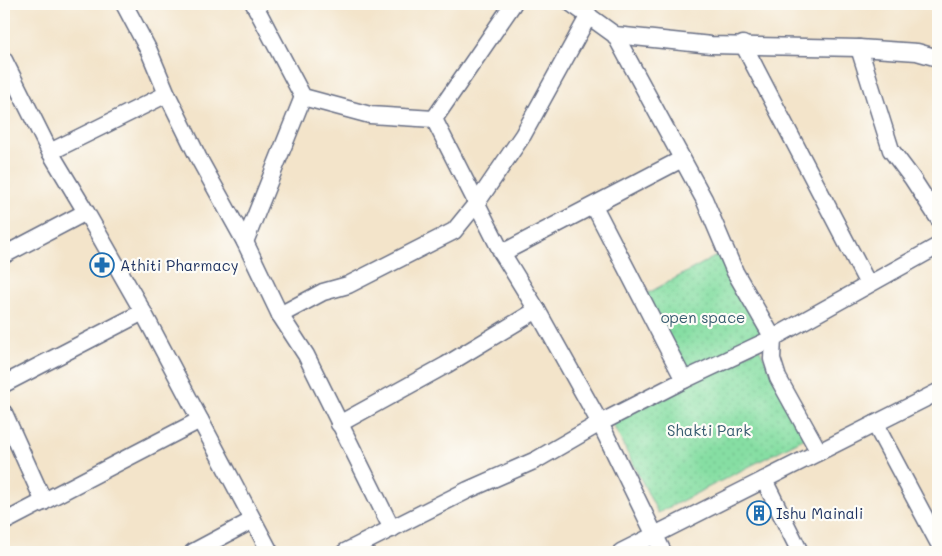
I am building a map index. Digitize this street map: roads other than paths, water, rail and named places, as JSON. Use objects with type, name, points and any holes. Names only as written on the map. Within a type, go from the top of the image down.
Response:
[{"type":"street","points":[[124,4],[198,157],[245,242],[280,315],[306,355],[392,528]]},
{"type":"street","points":[[254,4],[303,98],[370,115],[434,119]]},
{"type":"street","points":[[434,119],[513,4]]},
{"type":"street","points":[[572,4],[615,35],[704,199],[734,272],[773,338],[772,359],[778,378],[819,452]]},
{"type":"street","points":[[280,315],[323,292],[348,285],[454,231],[476,204],[523,135],[589,15]]},
{"type":"street","points":[[615,35],[711,45],[743,44],[917,52],[938,58]]},
{"type":"street","points":[[743,44],[868,284]]},
{"type":"street","points":[[859,48],[891,150],[938,218]]},
{"type":"street","points":[[4,60],[50,152],[143,312],[270,552]]},
{"type":"street","points":[[50,152],[167,94]]},
{"type":"street","points":[[245,242],[303,98]]},
{"type":"street","points":[[434,119],[502,253],[537,310],[600,423],[663,552]]},
{"type":"street","points":[[502,253],[682,159]]},
{"type":"street","points":[[594,206],[684,380]]},
{"type":"street","points":[[4,255],[86,212]]},
{"type":"street","points":[[346,552],[468,490],[536,460],[600,423],[684,380],[773,338],[938,246]]},
{"type":"street","points":[[339,424],[446,365],[537,310]]},
{"type":"street","points":[[4,384],[143,312]]},
{"type":"street","points":[[620,552],[938,392]]},
{"type":"street","points":[[4,413],[44,502]]},
{"type":"street","points":[[4,522],[200,420]]},
{"type":"street","points":[[875,424],[938,542]]},
{"type":"street","points":[[764,480],[800,552]]},
{"type":"street","points":[[193,552],[253,520]]},
{"type":"place","name":"Athiti Pharmacy","points":[[102,265]]},
{"type":"place","name":"Ishu Mainali","points":[[759,513]]},
{"type":"park label","name":"open space","points":[[703,317]]},
{"type":"park label","name":"Shakti Park","points":[[709,430]]}]
